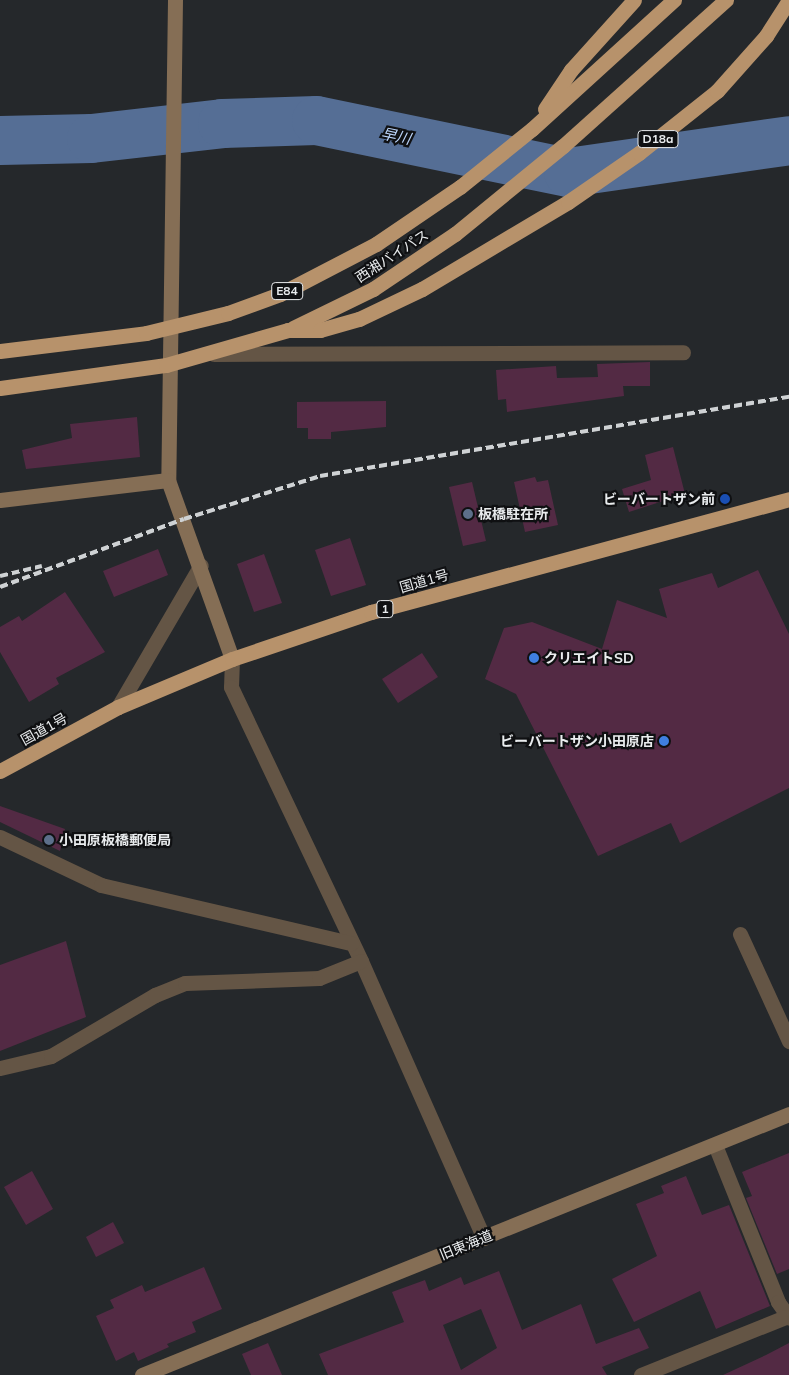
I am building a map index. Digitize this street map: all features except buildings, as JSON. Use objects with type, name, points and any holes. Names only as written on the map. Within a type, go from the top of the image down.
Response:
[{"type":"highway","points":[[532,129],[571,70],[634,0]]},
{"type":"highway","name":"西湘バイパス","points":[[0,352],[146,334],[228,313],[280,294],[376,244],[460,187],[532,129],[674,0]]},
{"type":"highway","name":"西湘バイパス","points":[[0,388],[166,365],[288,330],[373,289],[455,234],[563,146],[726,0]]},
{"type":"highway","name":"D18a","points":[[288,330],[320,330],[368,314],[422,289],[568,202],[639,153],[717,91],[766,36],[789,0]]},
{"type":"highway","name":"国道1号","points":[[0,771],[118,707],[232,659],[371,612],[789,498]]},
{"type":"street","points":[[175,0],[168,480],[201,565],[232,659],[231,687],[361,961],[484,1238]]},
{"type":"street","points":[[170,355],[683,352]]},
{"type":"street","points":[[0,500],[168,480]]},
{"type":"street","points":[[118,707],[201,565]]},
{"type":"street","points":[[0,837],[101,885],[351,942]]},
{"type":"street","points":[[740,934],[789,1041]]},
{"type":"street","points":[[0,1068],[51,1056],[155,995],[185,983],[319,978],[361,961]]},
{"type":"street","name":"旧東海道","points":[[142,1375],[789,1114]]},
{"type":"street","points":[[641,1375],[787,1318],[715,1145]]},
{"type":"waterway","name":"早川","points":[[0,140],[91,138],[222,123],[316,120],[568,172],[789,140]]},
{"type":"railway","points":[[0,587],[184,519],[320,476],[789,397]]},
{"type":"railway","points":[[0,576],[42,566]]},
{"type":"place","name":"ビーバートザン前","points":[[725,499]]},
{"type":"place","name":"板橋駐在所","points":[[468,514]]},
{"type":"place","name":"クリエイトSD","points":[[534,658]]},
{"type":"place","name":"ビーバートザン小田原店","points":[[664,741]]},
{"type":"place","name":"小田原板橋郵便局","points":[[49,840]]}]
